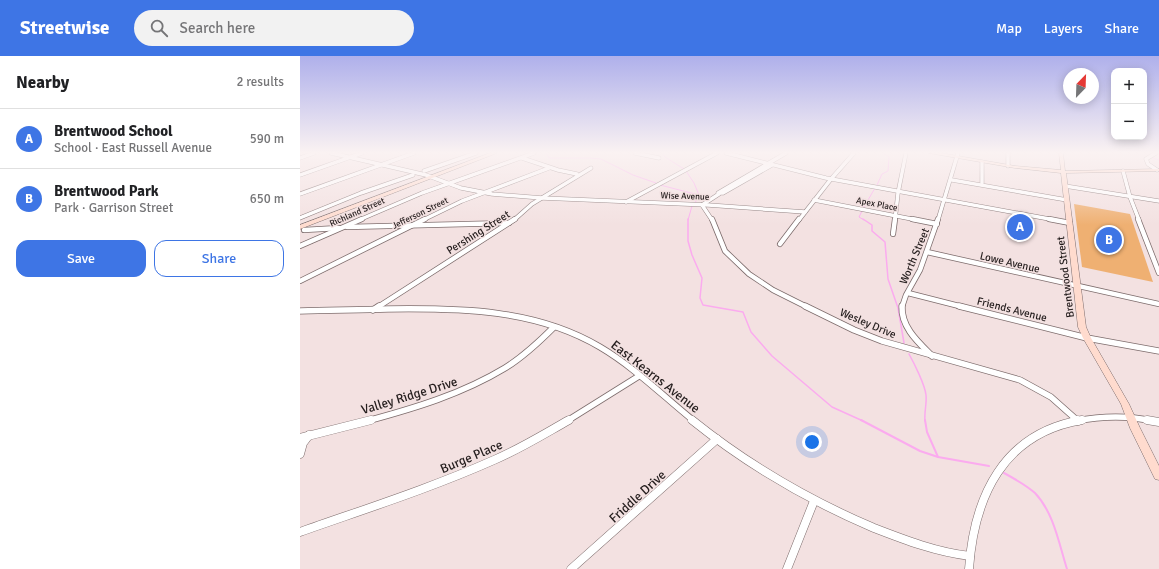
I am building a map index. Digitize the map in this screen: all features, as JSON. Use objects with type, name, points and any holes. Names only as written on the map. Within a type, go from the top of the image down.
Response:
[{"type":"main road","points":[[300,222],[415,177]]},
{"type":"main road","points":[[302,228],[431,177]]},
{"type":"main road","name":"Brentwood Street","points":[[1064,177],[1080,320],[1087,338],[1125,404],[1159,476]]},
{"type":"street","points":[[300,194],[348,177]]},
{"type":"street","points":[[300,218],[367,191],[407,177]]},
{"type":"street","name":"Wise Avenue","points":[[431,177],[461,188],[484,193],[542,198],[702,205],[805,212]]},
{"type":"street","name":"Richland Street","points":[[300,246],[422,192],[466,177]]},
{"type":"street","name":"Jefferson Street","points":[[300,281],[414,225],[484,193],[526,177]]},
{"type":"street","name":"Pershing Street","points":[[373,310],[509,223],[532,204],[576,177]]},
{"type":"street","points":[[626,202],[672,177]]},
{"type":"street","points":[[702,205],[718,194],[718,192],[744,177]]},
{"type":"street","points":[[718,194],[723,193],[751,177]]},
{"type":"street","points":[[821,177],[1070,223]]},
{"type":"street","points":[[893,234],[902,177]]},
{"type":"street","name":"Worth Street","points":[[932,356],[914,338],[908,328],[904,319],[902,306],[908,292],[918,276],[938,224],[953,177]]},
{"type":"street","points":[[982,177],[982,183]]},
{"type":"street","points":[[1125,177],[1130,197],[1159,273]]},
{"type":"street","points":[[780,244],[830,179]]},
{"type":"street","points":[[952,180],[1067,200]]},
{"type":"street","points":[[1065,186],[1159,201]]},
{"type":"street","name":"Apex Place","points":[[814,200],[938,224]]},
{"type":"street","name":"Wesley Drive","points":[[702,205],[712,219],[720,243],[726,251],[736,262],[761,282],[868,336],[1033,385],[1056,400],[1078,421]]},
{"type":"street","points":[[302,228],[509,223]]},
{"type":"street","name":"Lowe Avenue","points":[[927,252],[1159,304]]},
{"type":"street","name":"Friends Avenue","points":[[908,292],[1087,338],[1159,351]]},
{"type":"street","name":"East Kearns Avenue","points":[[300,311],[449,308],[482,310],[518,316],[554,327],[604,349],[717,439],[754,466],[814,501],[846,517],[905,540],[942,551],[970,556]]},
{"type":"street","name":"Valley Ridge Drive","points":[[300,438],[412,408],[460,391],[491,376],[518,359],[554,327]]},
{"type":"street","name":"Burge Place","points":[[300,532],[420,489],[494,460],[521,447],[582,412],[639,376]]},
{"type":"street","points":[[970,569],[970,556],[980,507],[994,475],[1003,463],[1022,445],[1034,437],[1063,424],[1097,416],[1130,417],[1159,422]]},
{"type":"street","points":[[300,454],[303,443],[309,435]]},
{"type":"street","name":"Friddle Drive","points":[[571,569],[717,439]]},
{"type":"street","points":[[787,569],[814,501]]},
{"type":"shaded area","points":[[1074,204],[1130,214],[1153,282],[1082,267]]},
{"type":"waterway","points":[[639,177],[656,183]]},
{"type":"waterway","points":[[690,177],[699,195]]},
{"type":"waterway","points":[[877,185],[881,177]]},
{"type":"waterway","points":[[660,185],[699,195]]},
{"type":"waterway","points":[[864,207],[875,188]]},
{"type":"waterway","points":[[695,203],[699,195]]},
{"type":"waterway","points":[[688,220],[692,206]]},
{"type":"waterway","points":[[862,211],[859,217],[864,220]]},
{"type":"waterway","points":[[863,219],[872,225],[872,231],[885,242],[888,279],[898,308],[904,343]]},
{"type":"waterway","points":[[688,220],[688,241],[692,255],[702,278],[700,298],[703,305],[743,312],[751,332],[772,356],[832,407],[862,421]]},
{"type":"waterway","points":[[909,354],[924,386],[926,398],[925,420]]},
{"type":"waterway","points":[[925,420],[927,432],[938,457]]},
{"type":"waterway","points":[[862,421],[920,451],[938,457]]},
{"type":"waterway","points":[[938,457],[989,466]]},
{"type":"waterway","points":[[1004,473],[1028,487],[1042,501],[1055,529],[1067,569]]},
{"type":"place","name":"Brentwood School","points":[[1020,227]]},
{"type":"place","name":"Brentwood Park","points":[[1109,240]]}]
